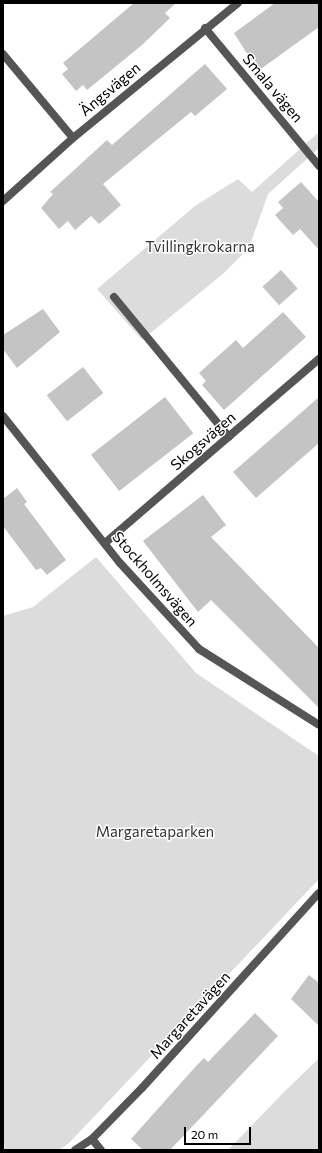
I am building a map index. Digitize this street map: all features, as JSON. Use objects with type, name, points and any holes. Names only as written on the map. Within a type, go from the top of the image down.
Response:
[{"type":"street","name":"Ängsvägen","points":[[3,201],[73,138],[205,28],[238,3]]},
{"type":"street","name":"Smala vägen","points":[[205,28],[319,166]]},
{"type":"street","points":[[3,54],[73,138]]},
{"type":"street","points":[[114,298],[229,437]]},
{"type":"street","name":"Skogsvägen","points":[[105,543],[319,359]]},
{"type":"street","name":"Stockholmsvägen","points":[[3,417],[105,543],[199,649],[319,725]]},
{"type":"street","name":"Margaretavägen","points":[[75,1150],[92,1139],[319,893]]},
{"type":"street","points":[[92,1139],[101,1150]]},
{"type":"green space","name":"Tvillingkrokarna","points":[[319,132],[319,148],[268,194],[249,248],[224,273],[142,340],[97,289],[195,206],[238,179],[252,192]]},
{"type":"green space","name":"Margaretaparken","points":[[96,557],[196,673],[319,756],[319,879],[69,1143],[59,1150],[3,1150],[3,616],[33,607]]},
{"type":"green space","points":[[319,1058],[319,1150],[228,1150],[284,1092]]},
{"type":"building","points":[[134,3],[176,3],[165,13],[170,18],[142,45],[87,90],[83,85],[76,91],[62,74],[68,69],[63,63]]},
{"type":"building","points":[[275,3],[319,3],[319,27],[258,71],[234,33]]},
{"type":"building","points":[[205,64],[227,89],[195,116],[191,112],[103,184],[121,205],[99,224],[91,216],[75,230],[68,221],[59,229],[41,208],[53,194],[50,192],[107,140],[112,145]]},
{"type":"building","points":[[301,182],[319,202],[319,250],[300,229],[293,235],[275,215],[283,208],[278,202]]},
{"type":"building","points":[[281,270],[298,289],[279,305],[262,287]]},
{"type":"building","points":[[43,309],[60,332],[17,368],[3,349],[3,335]]},
{"type":"building","points":[[283,312],[306,337],[224,410],[202,385],[206,381],[199,373],[236,340],[243,348]]},
{"type":"building","points":[[83,367],[103,393],[67,421],[47,395]]},
{"type":"building","points":[[165,397],[193,433],[119,491],[91,455]]},
{"type":"building","points":[[319,397],[319,443],[256,498],[233,472]]},
{"type":"building","points":[[17,488],[27,502],[24,504],[66,560],[47,575],[41,568],[36,570],[3,526],[3,499]]},
{"type":"building","points":[[203,495],[226,525],[211,537],[319,648],[319,708],[211,600],[198,612],[143,541]]},
{"type":"building","points":[[309,975],[319,983],[319,1026],[291,999]]},
{"type":"building","points":[[255,1013],[278,1036],[170,1150],[143,1150],[131,1139],[197,1065],[204,1058],[208,1062]]}]
